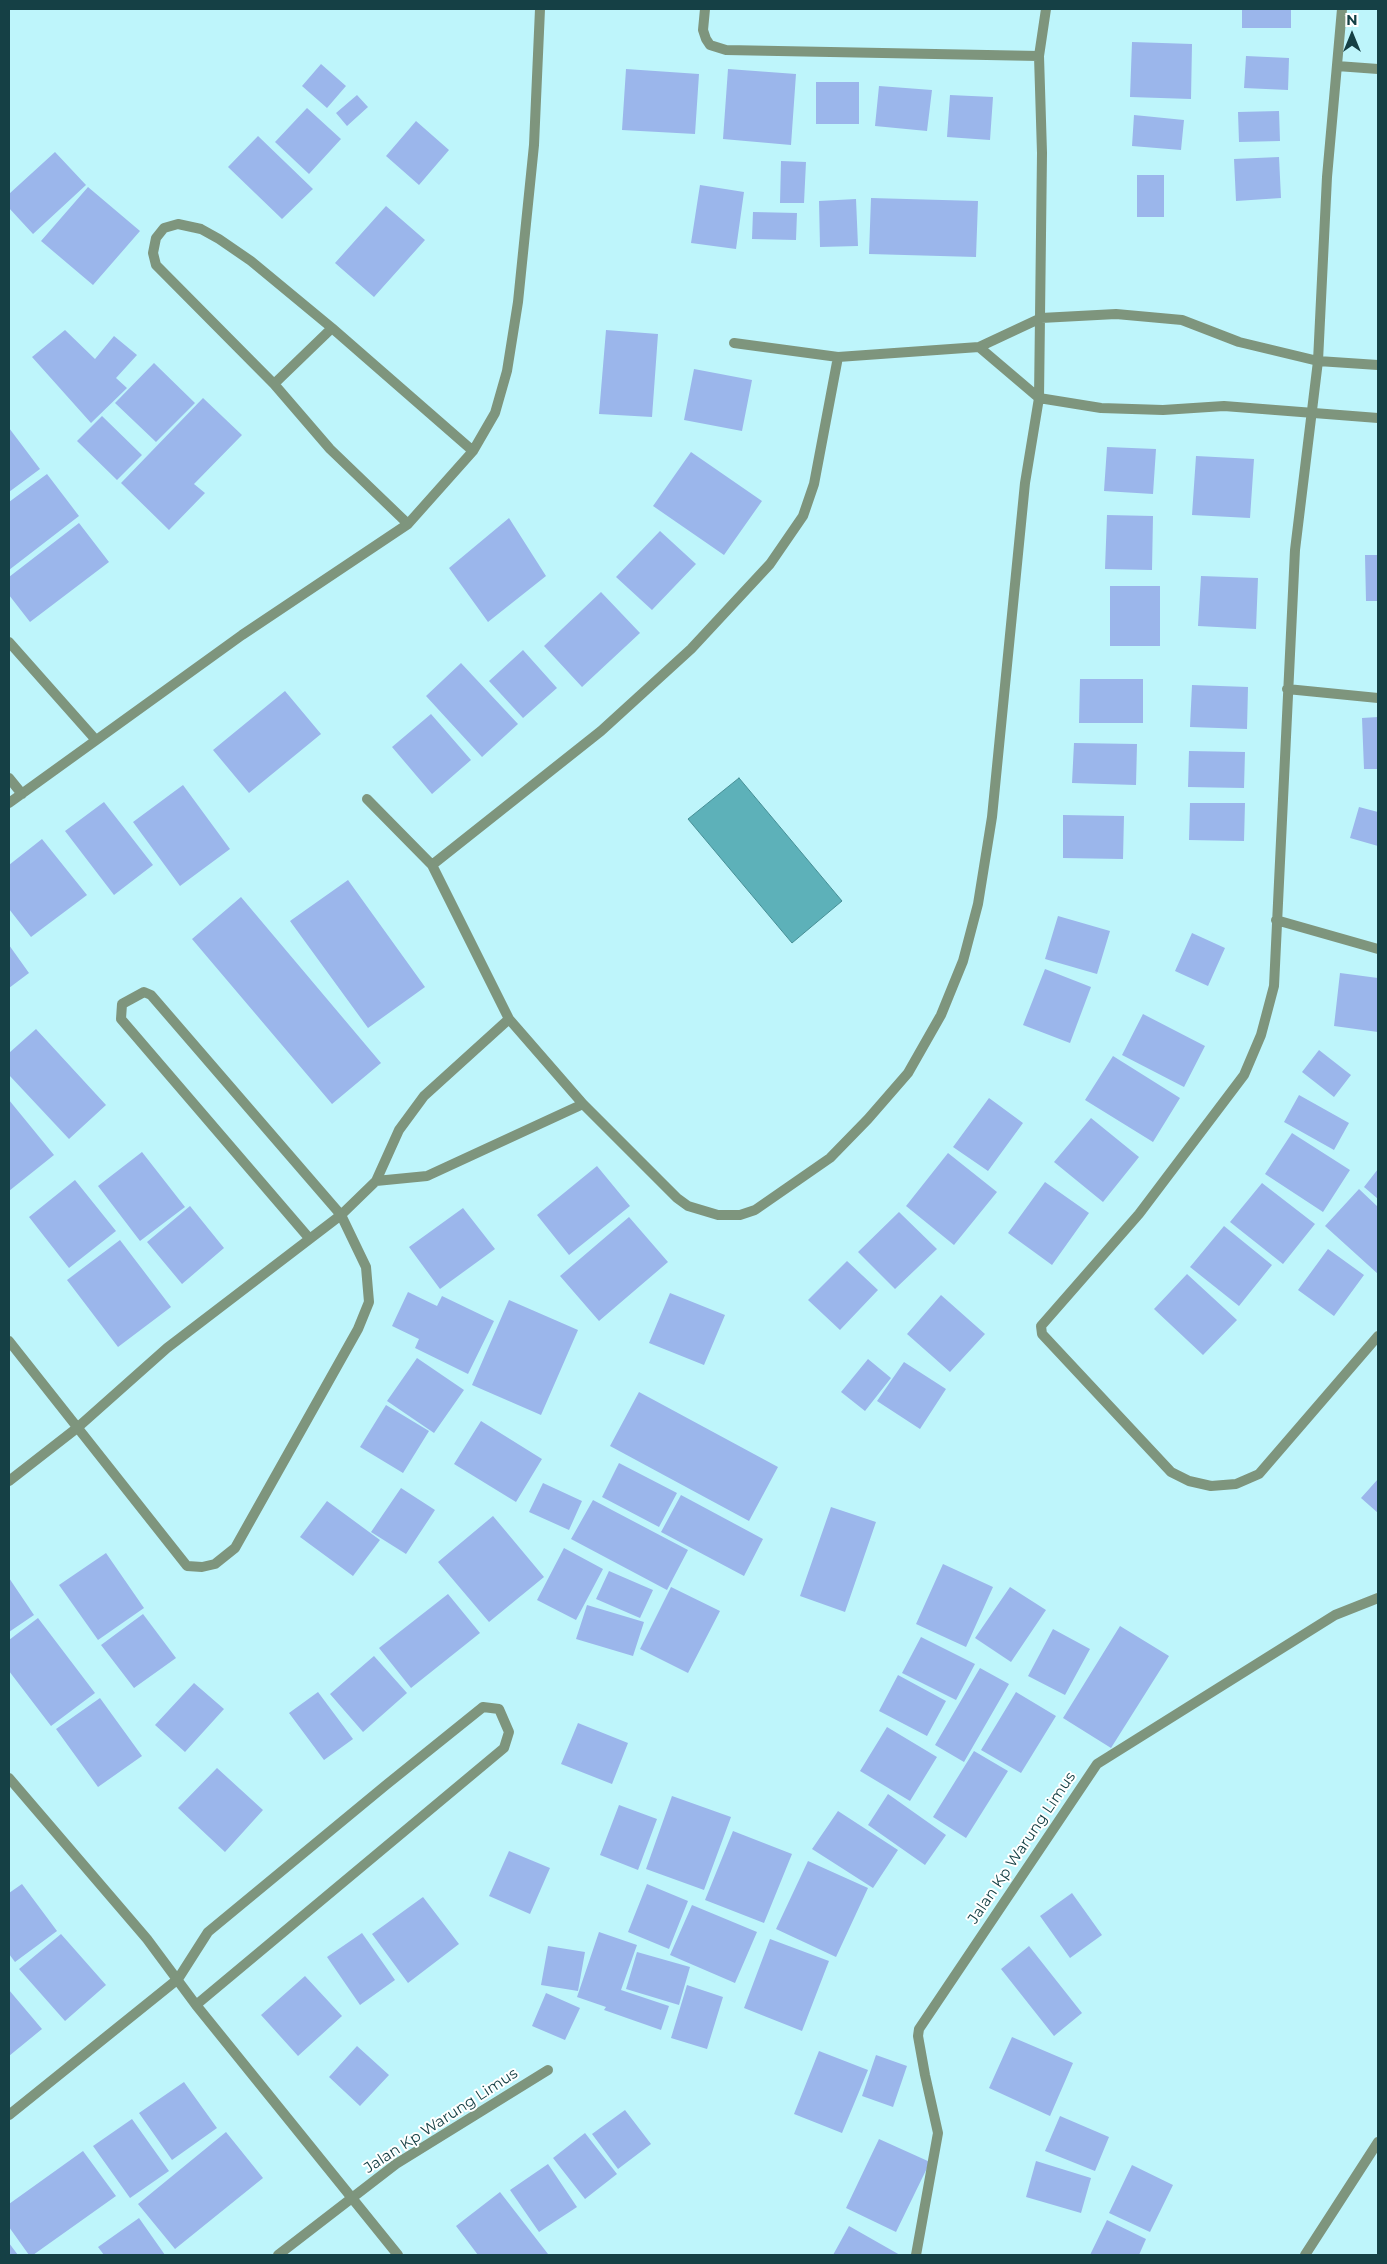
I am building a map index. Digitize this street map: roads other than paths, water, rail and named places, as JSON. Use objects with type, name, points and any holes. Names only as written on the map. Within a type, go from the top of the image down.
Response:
[{"type":"street","points":[[9,803],[242,636],[408,524],[473,451],[495,413],[507,371],[518,302],[534,145],[540,9]]},
{"type":"street","points":[[705,9],[703,30],[706,39],[710,45],[726,50],[1039,56]]},
{"type":"street","points":[[367,799],[432,865],[509,1020],[583,1104],[677,1198],[688,1206],[718,1215],[740,1215],[755,1210],[830,1158],[868,1119],[908,1073],[941,1015],[963,961],[978,904],[992,817],[1025,483],[1039,398],[1042,153],[1039,56],[1046,9]]},
{"type":"street","points":[[1342,9],[1327,177],[1318,361],[1295,550],[1287,689],[1283,832],[1276,920],[1274,986],[1261,1036],[1244,1074],[1139,1214],[1042,1322],[1042,1334],[1171,1472],[1190,1481],[1211,1486],[1236,1484],[1259,1474],[1378,1336]]},
{"type":"street","points":[[1337,66],[1378,69]]},
{"type":"street","points":[[408,524],[330,449],[274,384],[156,265],[153,244],[164,228],[178,224],[190,226],[220,239],[251,261],[332,328],[473,451]]},
{"type":"street","points":[[734,344],[838,357],[979,347],[1041,318],[1116,314],[1182,320],[1239,342],[1318,361],[1378,365]]},
{"type":"street","points":[[274,384],[332,328]]},
{"type":"street","points":[[979,347],[1039,398],[1101,408],[1163,410],[1224,406],[1378,418]]},
{"type":"street","points":[[432,865],[601,731],[691,649],[770,564],[803,516],[814,484],[838,357]]},
{"type":"street","points":[[9,642],[96,739]]},
{"type":"street","points":[[1287,689],[1378,698]]},
{"type":"street","points":[[9,778],[22,794]]},
{"type":"street","points":[[1276,920],[1378,949]]},
{"type":"street","points":[[9,1341],[187,1566],[202,1567],[215,1564],[235,1548],[358,1329],[369,1302],[366,1267],[341,1215],[151,995],[144,992],[122,1004],[121,1020],[309,1238]]},
{"type":"street","points":[[9,1481],[77,1428],[166,1348],[341,1215],[376,1181],[399,1130],[424,1096],[509,1020]]},
{"type":"street","points":[[376,1181],[427,1176],[583,1104]]},
{"type":"street","name":"Jalan Kp Warung Limus","points":[[916,2255],[938,2133],[925,2075],[918,2036],[919,2029],[1097,1764],[1335,1615],[1378,1598]]},
{"type":"street","points":[[9,2115],[178,1979],[208,1932],[483,1707],[499,1709],[509,1732],[504,1748],[196,2005]]},
{"type":"street","points":[[9,1780],[147,1939],[196,2005],[350,2198],[398,2255]]},
{"type":"street","name":"Jalan Kp Warung Limus","points":[[278,2255],[396,2164],[548,2070]]},
{"type":"street","points":[[1305,2255],[1378,2142]]},
{"type":"water","points":[[739,778],[842,901],[792,943],[688,819]]}]
